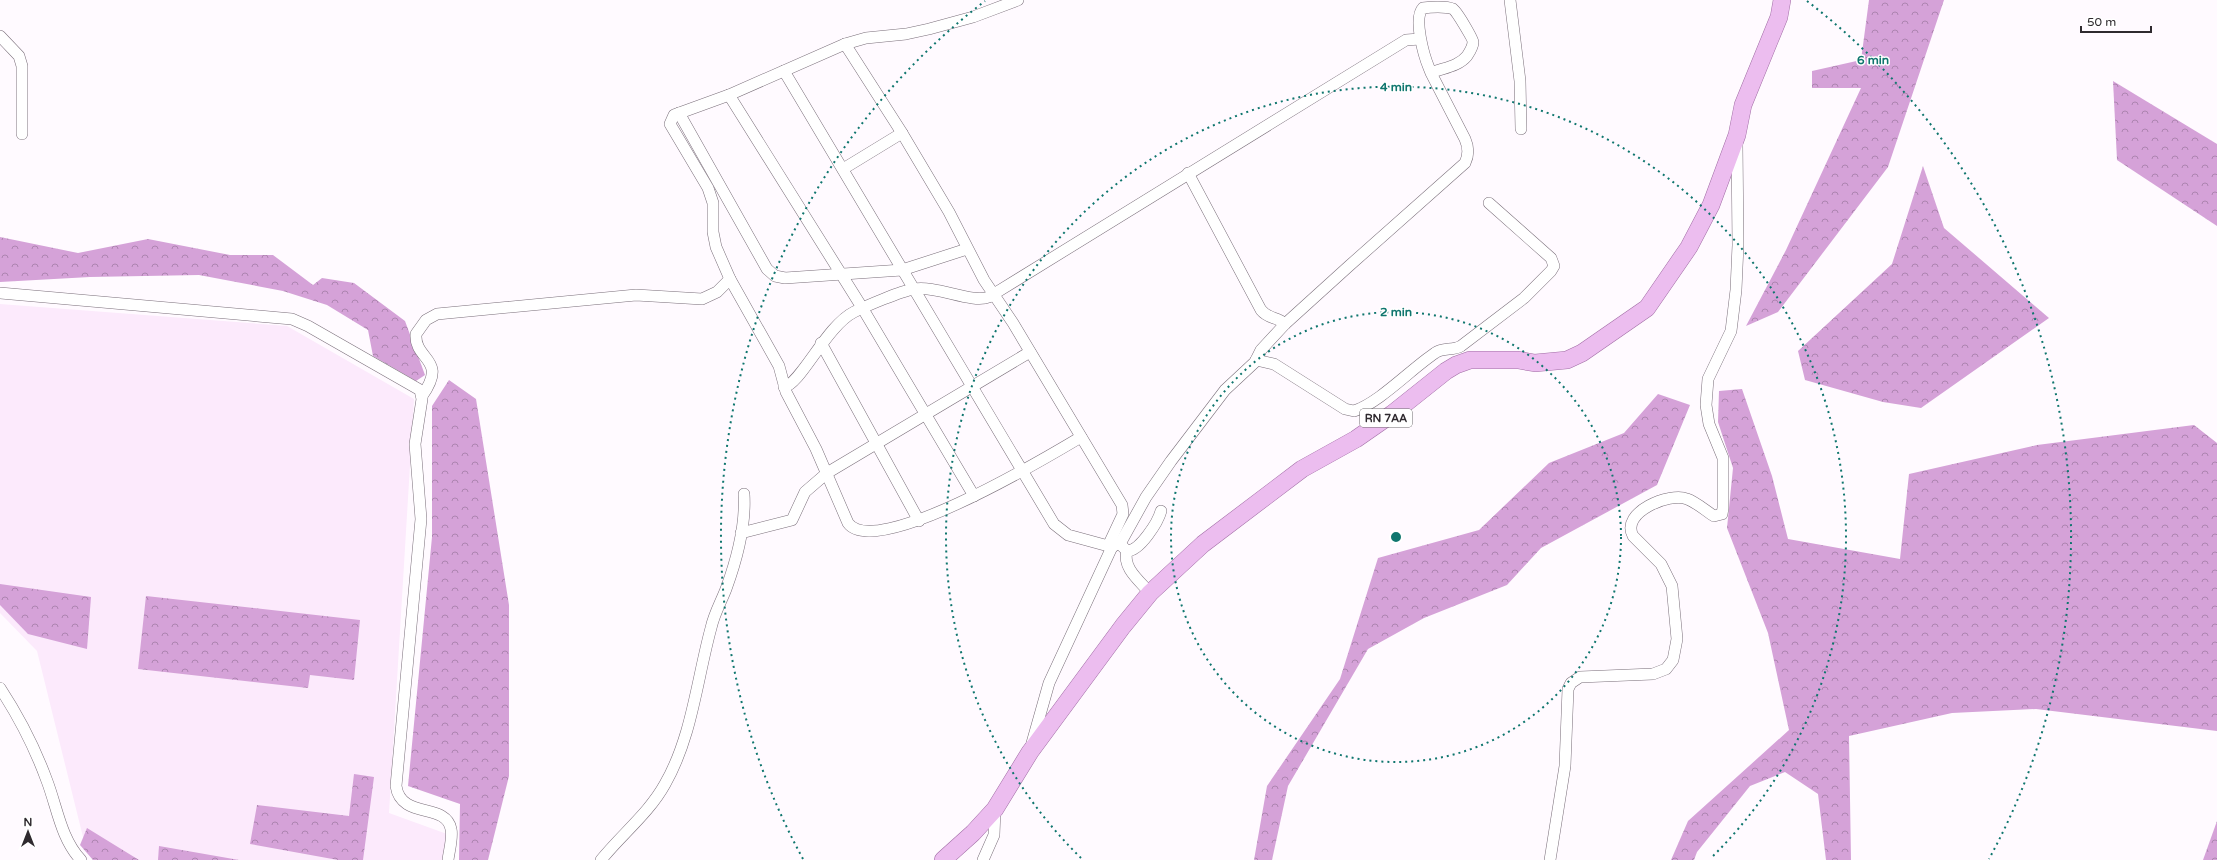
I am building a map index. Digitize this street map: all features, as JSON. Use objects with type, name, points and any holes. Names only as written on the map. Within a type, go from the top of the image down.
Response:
[{"type":"main road","name":"RN 7AA","points":[[943,860],[973,833],[995,809],[1030,752],[1123,626],[1150,593],[1203,544],[1302,469],[1362,434],[1392,414],[1446,371],[1453,357],[1470,360],[1518,360],[1535,363],[1567,360],[1582,353],[1647,308],[1689,247],[1711,205],[1737,135],[1743,105],[1779,17],[1782,0]]},
{"type":"street","points":[[1018,0],[973,17],[929,29],[906,34],[866,38],[845,44],[729,95],[679,113],[672,117],[671,128],[711,195],[714,237],[730,279],[780,366],[784,387],[827,473],[848,523],[857,530],[881,530],[919,521],[1022,472],[1081,437]]},
{"type":"street","points":[[1510,0],[1520,81],[1521,129]]},
{"type":"street","points":[[1030,752],[1049,683],[1117,547],[1146,497],[1171,461],[1225,390],[1256,360],[1261,350],[1285,324],[1465,164],[1468,155],[1468,144],[1431,73],[1420,39],[1419,13],[1425,8],[1455,10],[1472,39],[1472,46],[1464,59],[1456,64],[1431,73]]},
{"type":"street","points":[[0,36],[3,42],[16,53],[22,66],[22,134]]},
{"type":"street","points":[[784,387],[796,380],[821,343],[840,321],[863,309],[914,289],[949,292],[979,299],[994,294],[1406,40],[1420,39]]},
{"type":"street","points":[[845,44],[902,133],[949,212],[967,248],[994,294],[1123,508],[1117,547],[1126,560],[1129,568],[1150,593]]},
{"type":"street","points":[[784,71],[1056,528],[1068,535],[1133,550],[1153,529],[1161,511]]},
{"type":"street","points":[[729,95],[863,309],[974,496]]},
{"type":"street","points":[[679,113],[769,272],[780,278],[902,270],[967,248]]},
{"type":"street","points":[[843,169],[902,133]]},
{"type":"street","points":[[1550,860],[1565,766],[1568,689],[1571,683],[1580,677],[1654,674],[1666,669],[1674,660],[1677,639],[1672,586],[1661,564],[1633,536],[1631,531],[1631,523],[1640,511],[1665,499],[1687,498],[1714,516],[1722,514],[1724,508],[1723,458],[1709,424],[1706,405],[1708,379],[1731,331],[1736,290],[1738,245],[1737,135]]},
{"type":"street","points":[[1188,173],[1261,310],[1266,316],[1278,319],[1285,324]]},
{"type":"street","points":[[1256,360],[1274,364],[1351,412],[1356,411],[1375,399],[1437,352],[1453,357],[1462,346],[1524,298],[1551,271],[1554,266],[1551,258],[1489,203]]},
{"type":"street","points":[[422,396],[430,385],[433,374],[430,363],[417,343],[416,334],[426,320],[437,314],[636,296],[702,299],[717,292],[730,279]]},
{"type":"street","points":[[0,292],[292,319],[308,326],[420,390],[422,396],[415,444],[421,519],[396,786],[398,795],[408,805],[439,815],[449,823],[452,832],[448,860]]},
{"type":"street","points":[[821,343],[919,521]]},
{"type":"street","points":[[741,533],[792,520],[805,492],[827,473],[1030,352]]},
{"type":"street","points":[[601,860],[651,806],[675,764],[690,717],[713,620],[726,588],[741,533],[744,514],[744,494]]},
{"type":"street","points":[[0,688],[24,727],[39,759],[54,798],[61,825],[68,841],[81,860]]},
{"type":"street","points":[[983,860],[994,835],[995,809]]},
{"type":"shaded area","points":[[0,304],[287,326],[414,399],[389,813],[447,834],[446,860],[114,860],[83,837],[37,651],[0,613]]},
{"type":"green space","points":[[1869,0],[1944,0],[1888,167],[1778,312],[1746,326],[1786,250],[1861,88],[1812,88],[1812,71],[1861,60]]},
{"type":"green space","points":[[2113,81],[2217,144],[2217,226],[2117,160]]},
{"type":"green space","points":[[1923,166],[1944,228],[2049,318],[1921,408],[1883,402],[1805,380],[1798,351],[1892,264]]},
{"type":"green space","points":[[0,237],[78,253],[148,239],[230,255],[273,255],[313,285],[322,278],[354,283],[405,321],[425,375],[416,381],[373,356],[368,330],[327,305],[283,291],[199,275],[90,277],[0,282]]},
{"type":"green space","points":[[449,380],[476,399],[509,605],[509,776],[488,860],[459,860],[460,804],[408,786],[432,537],[432,406]]},
{"type":"green space","points":[[1742,389],[1772,476],[1788,539],[1900,559],[1909,474],[2037,445],[2194,425],[2217,443],[2217,731],[2036,709],[1952,713],[1849,736],[1851,860],[1826,860],[1818,794],[1785,772],[1750,786],[1697,852],[1694,860],[1671,860],[1688,821],[1789,730],[1768,633],[1727,528],[1733,468],[1718,422],[1719,391]]},
{"type":"green space","points":[[1658,394],[1690,405],[1657,485],[1541,548],[1507,585],[1424,618],[1368,649],[1288,786],[1272,860],[1254,860],[1267,786],[1340,679],[1378,558],[1479,530],[1549,463],[1624,433]]},
{"type":"green space","points":[[0,584],[91,597],[87,649],[28,634],[0,605]]},
{"type":"green space","points":[[146,596],[360,620],[354,680],[310,675],[308,688],[138,669]]},
{"type":"green space","points":[[354,774],[374,777],[363,860],[338,860],[250,844],[257,805],[349,816]]},
{"type":"green space","points":[[2217,821],[2217,860],[2203,860]]},
{"type":"green space","points":[[87,828],[139,860],[93,860],[80,845]]},
{"type":"green space","points":[[159,846],[239,860],[158,860]]}]
